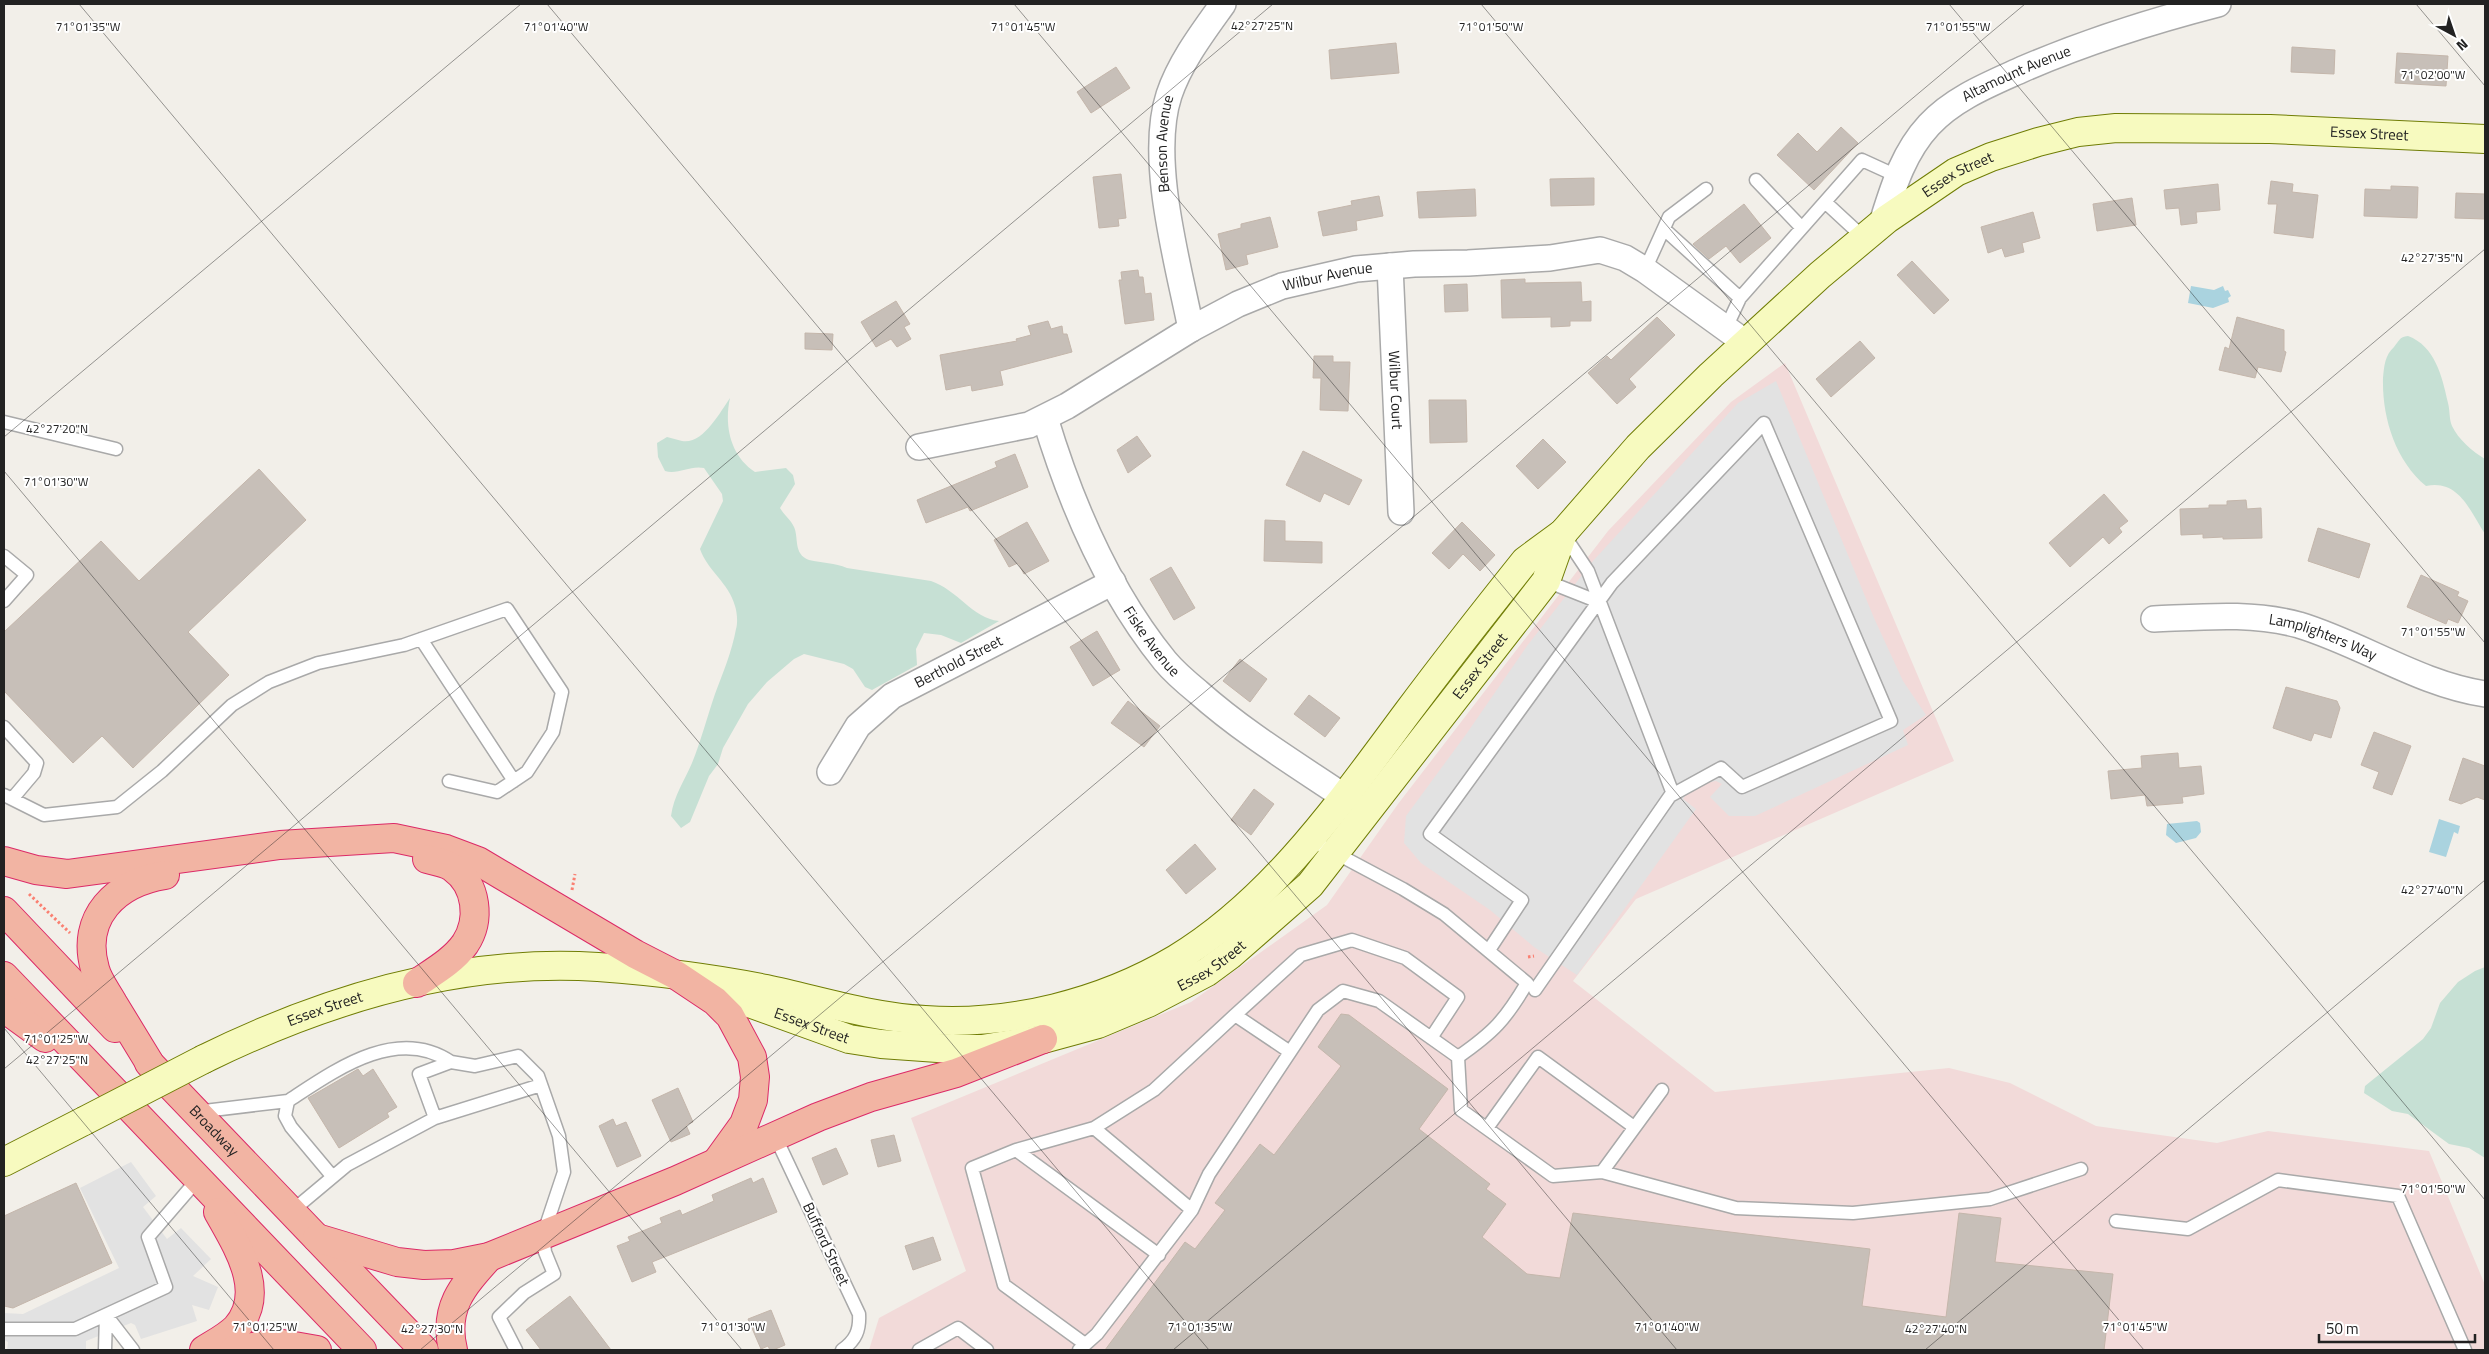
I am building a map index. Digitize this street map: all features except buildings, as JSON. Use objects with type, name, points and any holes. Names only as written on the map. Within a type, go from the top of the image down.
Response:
[{"type":"highway","points":[[4,861],[36,870],[67,874],[280,845],[394,838],[446,849],[478,861],[635,954],[676,976],[715,1000],[730,1016],[752,1057],[755,1078],[752,1100],[744,1124],[718,1160]]},
{"type":"highway","points":[[148,1062],[98,977],[91,949],[93,929],[105,906],[117,894],[146,880],[276,859],[395,849],[452,866],[463,878],[473,895],[476,913],[473,930],[454,957],[417,983]]},
{"type":"highway","name":"Broadway","points":[[4,911],[424,1350]]},
{"type":"highway","points":[[4,976],[362,1350]]},
{"type":"highway","points":[[4,1008],[110,1087]]},
{"type":"highway","points":[[317,1238],[397,1262],[424,1265],[454,1264],[489,1257],[675,1181],[718,1160],[848,1105],[956,1073],[1043,1039]]},
{"type":"highway","points":[[198,1178],[238,1250],[248,1274],[250,1288],[248,1307],[240,1323],[230,1334],[204,1350]]},
{"type":"highway","points":[[453,1350],[450,1324],[452,1310],[467,1281],[489,1257]]},
{"type":"highway","points":[[234,1350],[277,1343],[317,1350]]},
{"type":"main road","name":"Essex Street","points":[[4,1162],[204,1059],[307,1014],[386,990],[454,973],[541,966],[594,967],[676,976],[762,989],[888,1016],[927,1020],[1003,1019],[1038,1012],[1105,991],[1146,974],[1176,958],[1207,937],[1262,891],[1287,867],[1525,561],[1563,533],[1736,336],[1873,231],[1956,172],[1991,157],[2078,132],[2162,127],[2485,139]]},
{"type":"main road","name":"Essex Street","points":[[676,976],[797,1022],[849,1039],[952,1049],[982,1048],[1043,1039],[1098,1024],[1126,1013],[1207,972],[1276,916],[1310,885],[1336,854],[1546,581],[1563,533]]},
{"type":"street","name":"Benson Avenue","points":[[1191,329],[1168,209],[1161,150],[1161,128],[1170,93],[1179,72],[1223,4]]},
{"type":"street","name":"Altamount Avenue","points":[[1873,231],[1912,147],[1929,125],[1947,109],[1974,92],[2085,44],[2218,4]]},
{"type":"street","name":"Wilbur Avenue","points":[[919,447],[1030,425],[1045,418],[1191,329],[1238,304],[1282,286],[1356,269],[1533,259],[1600,250],[1625,258],[1646,270],[1736,336]]},
{"type":"street","name":"Wilbur Court","points":[[1390,266],[1400,512]]},
{"type":"street","name":"Fiske Avenue","points":[[1045,418],[1074,506],[1113,582],[1166,662],[1190,685],[1243,728],[1343,796]]},
{"type":"street","name":"Berthold Street","points":[[830,772],[858,726],[892,696],[1113,582]]},
{"type":"street","name":"Lamplighters Way","points":[[2154,619],[2222,616],[2282,622],[2343,641],[2446,685],[2485,694]]},
{"type":"lane","points":[[1736,336],[1740,298],[1862,160],[1897,176]]},
{"type":"lane","points":[[1756,180],[1801,227]]},
{"type":"lane","points":[[1646,270],[1669,217],[1706,189]]},
{"type":"lane","points":[[1825,202],[1873,231]]},
{"type":"lane","points":[[1664,229],[1740,298]]},
{"type":"lane","points":[[4,422],[116,449]]},
{"type":"lane","points":[[1489,950],[1522,900],[1430,834],[1612,583],[1764,423],[1891,721],[1742,787],[1721,768],[1673,794],[1535,990]]},
{"type":"lane","points":[[1563,533],[1588,572],[1673,794]]},
{"type":"lane","points":[[4,556],[27,576],[4,601]]},
{"type":"lane","points":[[1546,581],[1599,602]]},
{"type":"lane","points":[[4,727],[37,762],[34,773],[8,797],[44,815],[117,807],[162,771],[232,704],[269,682],[318,663],[421,639],[508,610],[562,692],[553,732],[527,772],[497,792],[449,781]]},
{"type":"lane","points":[[421,639],[514,781]]},
{"type":"lane","points":[[1309,839],[1444,914],[1527,982],[1509,1013],[1488,1037],[1458,1057]]},
{"type":"lane","points":[[1431,1038],[1458,997],[1405,958],[1352,940],[1301,955],[1154,1090],[1094,1128],[1016,1150],[972,1168],[1004,1285],[1082,1347],[1097,1334],[1192,1210],[1209,1174],[1318,1010],[1343,991],[1379,1001],[1431,1038],[1458,1057]]},
{"type":"lane","points":[[1235,1015],[1290,1052]]},
{"type":"lane","points":[[196,1112],[288,1101],[340,1067],[372,1055],[415,1048],[438,1054],[451,1062],[475,1066],[518,1056],[538,1076],[559,1136],[564,1172],[543,1235],[545,1252],[554,1274],[524,1293],[499,1317],[516,1350]]},
{"type":"lane","points":[[1458,1057],[1461,1110],[1553,1176],[1602,1172],[1736,1208],[1854,1212],[1990,1199],[2081,1169]]},
{"type":"lane","points":[[1486,1128],[1538,1057],[1634,1127]]},
{"type":"lane","points":[[435,1118],[419,1074],[451,1062]]},
{"type":"lane","points":[[292,1211],[347,1165],[435,1118],[541,1085]]},
{"type":"lane","points":[[1602,1172],[1662,1090]]},
{"type":"lane","points":[[288,1101],[286,1116],[291,1127],[332,1176]]},
{"type":"lane","points":[[1094,1128],[1192,1210]]},
{"type":"lane","name":"Bufford Street","points":[[776,1136],[859,1314],[860,1328],[852,1342],[842,1350]]},
{"type":"lane","points":[[1016,1150],[1159,1255]]},
{"type":"lane","points":[[4,1329],[75,1330],[166,1287],[148,1237],[198,1178]]},
{"type":"lane","points":[[2116,1221],[2188,1229],[2278,1180],[2398,1196],[2465,1350]]},
{"type":"lane","points":[[105,1350],[106,1315]]},
{"type":"lane","points":[[106,1315],[133,1350]]},
{"type":"lane","points":[[919,1350],[958,1328],[987,1350]]},
{"type":"path","points":[[23,888],[72,934]]},
{"type":"path","points":[[1528,957],[1534,956]]},
{"type":"shaded area","points":[[1785,363],[1954,761],[1636,899],[1573,981],[1715,1092],[1949,1068],[2010,1083],[2096,1126],[2217,1143],[2268,1131],[2429,1151],[2485,1285],[2485,1350],[869,1350],[879,1318],[966,1271],[911,1118],[1191,1002],[1327,905],[1398,804],[1608,531],[1731,402]]},
{"type":"shaded area","points":[[1776,381],[1874,618],[1903,681],[1926,715],[1903,730],[1908,745],[1755,816],[1729,816],[1710,797],[1722,784],[1716,781],[1688,791],[1683,799],[1696,809],[1577,975],[1534,947],[1490,910],[1421,863],[1404,843],[1406,816],[1467,733],[1527,646],[1593,561],[1738,403]]},
{"type":"shaded area","points":[[131,1162],[156,1196],[143,1207],[167,1239],[181,1228],[211,1259],[193,1276],[218,1287],[209,1310],[192,1305],[197,1321],[141,1339],[135,1325],[131,1323],[86,1341],[86,1350],[7,1350],[8,1342],[4,1340],[4,1313],[23,1314],[119,1268],[80,1188]]},
{"type":"green space","points":[[2408,336],[2425,347],[2436,363],[2449,406],[2451,423],[2458,436],[2466,445],[2485,459],[2485,534],[2468,507],[2455,492],[2447,487],[2437,485],[2426,486],[2415,475],[2406,464],[2392,437],[2383,393],[2384,369],[2391,350],[2401,338]]},
{"type":"green space","points":[[730,398],[728,408],[729,429],[731,439],[740,457],[755,472],[786,468],[793,475],[795,484],[780,508],[794,527],[797,545],[804,557],[809,560],[847,568],[931,581],[941,585],[981,615],[999,621],[961,643],[941,635],[924,633],[916,649],[917,665],[872,690],[865,687],[853,669],[844,664],[804,654],[794,659],[767,682],[748,704],[723,748],[718,764],[709,776],[690,822],[681,828],[671,816],[672,808],[695,755],[727,662],[737,627],[737,618],[736,608],[728,590],[703,557],[700,549],[723,501],[722,494],[704,468],[699,467],[675,472],[665,471],[658,457],[657,443],[667,437],[682,441],[690,441],[697,438],[716,419]]},
{"type":"green space","points":[[2485,967],[2485,1158],[2469,1148],[2449,1144],[2408,1114],[2392,1111],[2364,1093],[2365,1086],[2423,1039],[2431,1028],[2440,1003],[2458,982]]},
{"type":"water","points":[[2191,286],[2214,290],[2223,286],[2225,291],[2228,290],[2231,296],[2228,298],[2229,302],[2213,308],[2188,303]]},
{"type":"water","points":[[2439,819],[2460,826],[2458,834],[2454,832],[2446,857],[2429,852]]},
{"type":"water","points":[[2197,821],[2200,823],[2201,832],[2196,838],[2176,843],[2166,835],[2167,824]]}]
